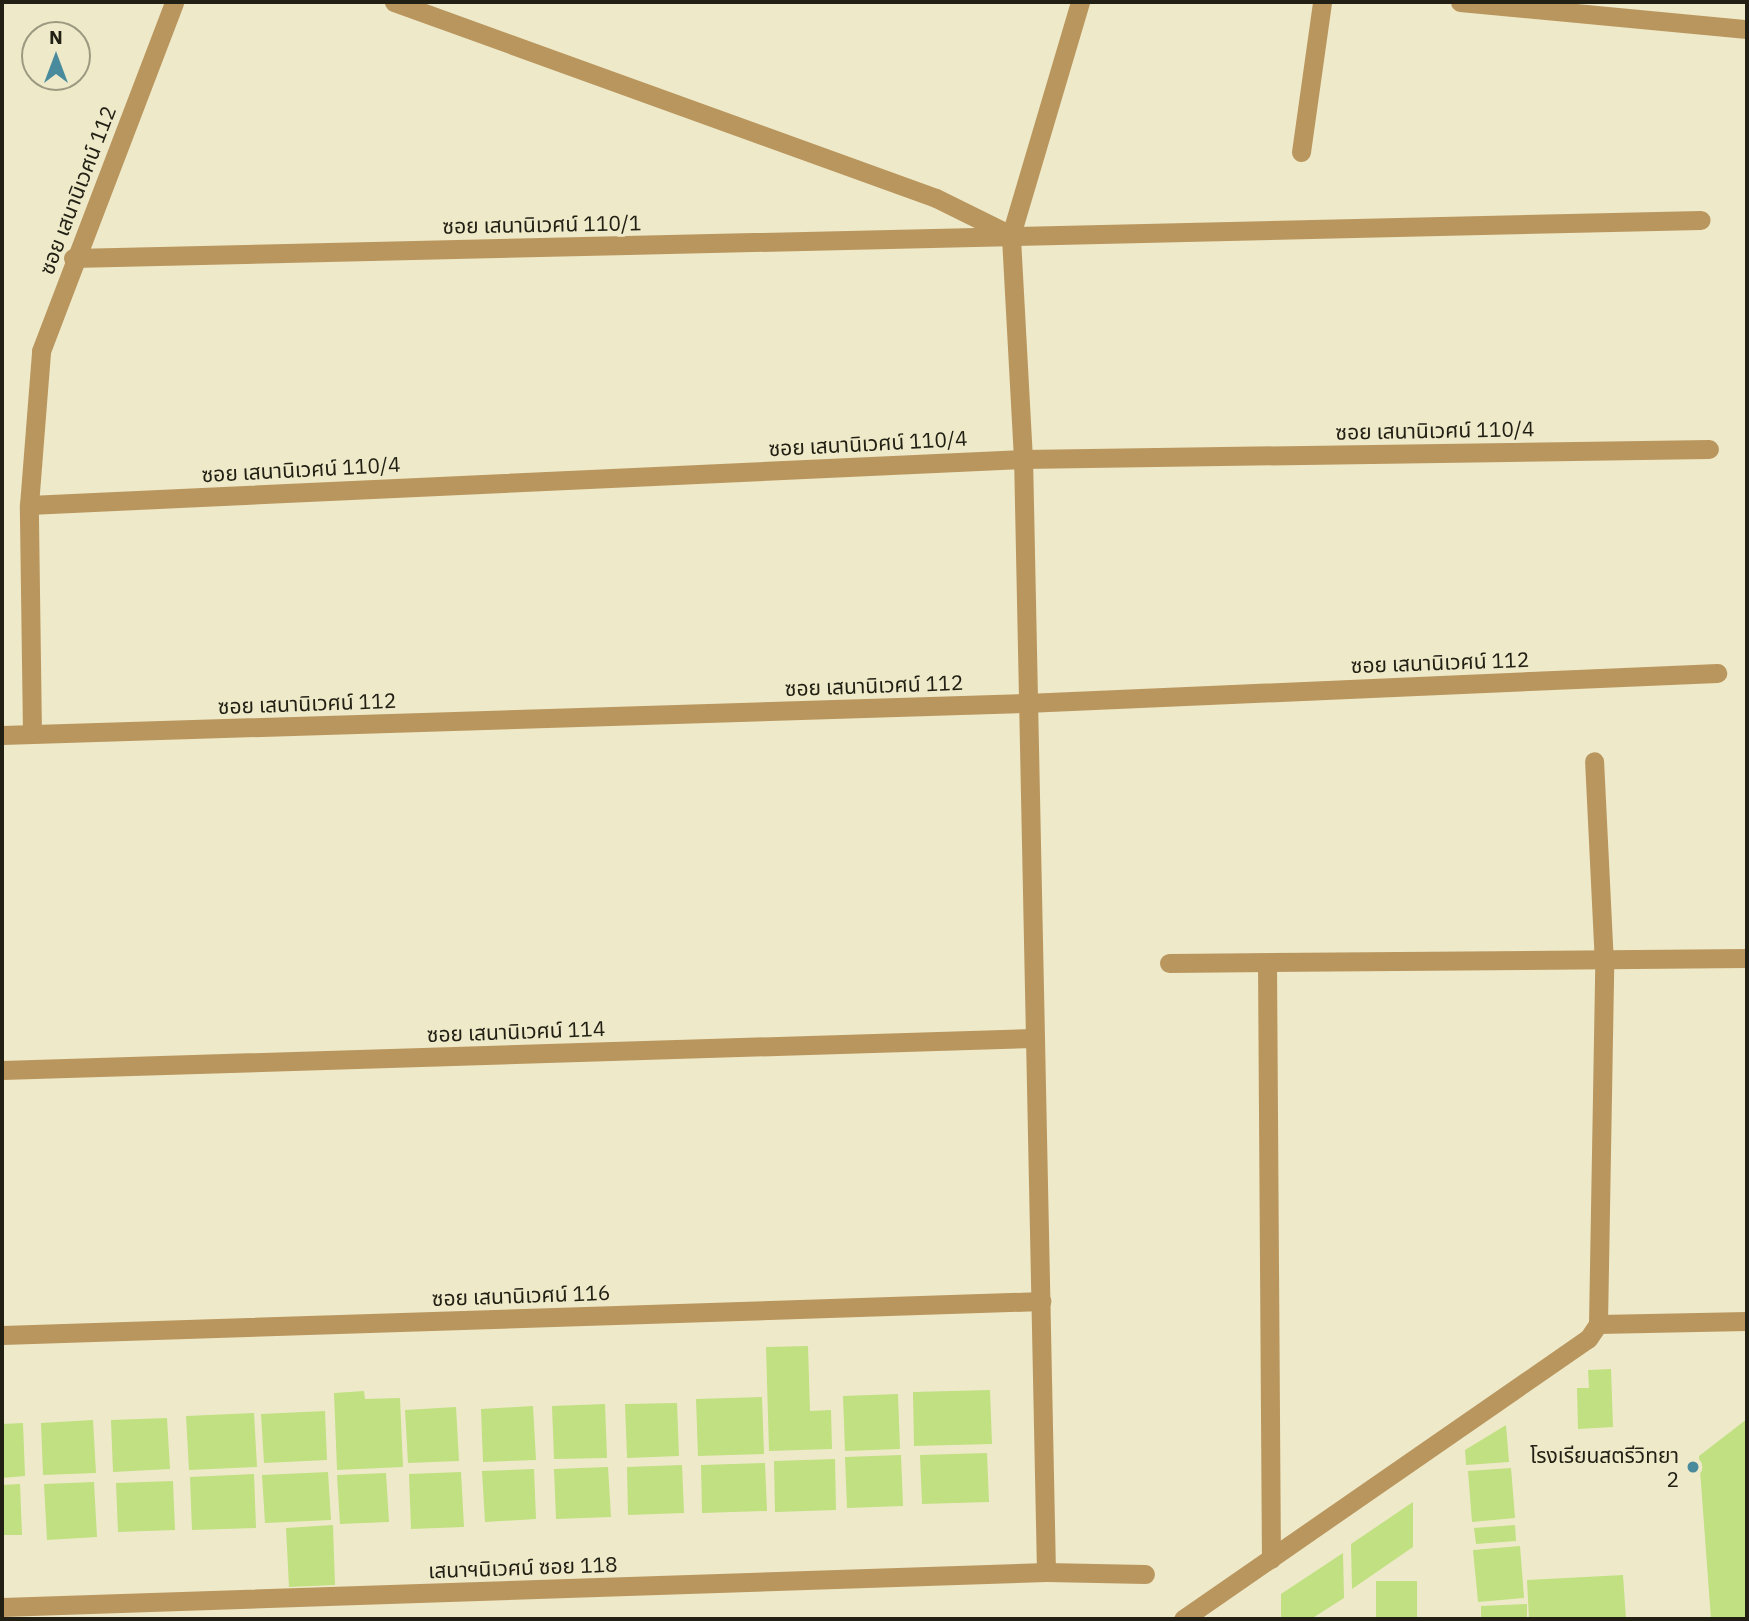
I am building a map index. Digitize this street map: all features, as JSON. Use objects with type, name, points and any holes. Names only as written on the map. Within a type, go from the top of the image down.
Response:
[{"type":"street","name":"ซอย เสนานิเวศน์ 112","points":[[32,734],[29,505],[41,351],[73,258],[174,2]]},
{"type":"street","points":[[394,2],[936,198],[1011,235]]},
{"type":"street","points":[[1046,1572],[1041,1301],[1032,1038],[1023,459],[1011,235],[1080,2]]},
{"type":"street","points":[[1301,152],[1322,2]]},
{"type":"street","points":[[1460,2],[1747,29]]},
{"type":"street","name":"ซอย เสนานิเวศน์ 110/1","points":[[73,258],[1701,220]]},
{"type":"street","name":"ซอย เสนานิเวศน์ 110/4","points":[[29,505],[1023,459],[1709,449]]},
{"type":"street","name":"ซอย เสนานิเวศน์ 112","points":[[2,735],[1026,703],[1717,673]]},
{"type":"street","points":[[1183,1619],[1588,1339],[1598,1324],[1604,964],[1594,761]]},
{"type":"street","points":[[1169,963],[1604,964],[1747,958]]},
{"type":"street","points":[[1267,963],[1271,1559]]},
{"type":"street","name":"ซอย เสนานิเวศน์ 114","points":[[2,1070],[1032,1038]]},
{"type":"street","name":"ซอย เสนานิเวศน์ 116","points":[[2,1335],[1041,1301]]},
{"type":"street","points":[[1598,1324],[1747,1321]]},
{"type":"street","name":"เสนาฯนิเวศน์ ซอย 118","points":[[2,1607],[1046,1572],[1145,1574]]},
{"type":"building","points":[[808,1346],[810,1411],[831,1410],[832,1449],[769,1451],[766,1347]]},
{"type":"building","points":[[1611,1369],[1613,1427],[1578,1429],[1577,1388],[1589,1388],[1588,1370]]},
{"type":"building","points":[[990,1390],[992,1444],[914,1446],[913,1392]]},
{"type":"building","points":[[364,1391],[365,1399],[400,1398],[403,1467],[337,1470],[334,1393]]},
{"type":"building","points":[[898,1394],[900,1449],[845,1451],[843,1396]]},
{"type":"building","points":[[762,1397],[764,1454],[698,1456],[696,1399]]},
{"type":"building","points":[[677,1403],[679,1456],[627,1458],[625,1404]]},
{"type":"building","points":[[605,1404],[607,1458],[554,1459],[552,1406]]},
{"type":"building","points":[[533,1406],[536,1460],[483,1462],[481,1409]]},
{"type":"building","points":[[456,1407],[459,1461],[408,1463],[405,1410]]},
{"type":"building","points":[[325,1411],[327,1460],[264,1463],[261,1414]]},
{"type":"building","points":[[254,1413],[257,1467],[189,1470],[186,1416]]},
{"type":"building","points":[[167,1418],[170,1469],[113,1472],[111,1420]]},
{"type":"building","points":[[1747,1419],[1747,1619],[1711,1619],[1699,1456]]},
{"type":"building","points":[[93,1420],[96,1473],[43,1475],[41,1423]]},
{"type":"building","points":[[23,1423],[25,1476],[2,1478],[2,1424]]},
{"type":"building","points":[[1506,1425],[1509,1462],[1466,1465],[1465,1450]]},
{"type":"building","points":[[987,1453],[989,1502],[922,1504],[920,1455]]},
{"type":"building","points":[[901,1455],[903,1506],[847,1508],[845,1457]]},
{"type":"building","points":[[835,1459],[836,1510],[775,1512],[774,1461]]},
{"type":"building","points":[[765,1463],[767,1511],[702,1513],[701,1465]]},
{"type":"building","points":[[682,1465],[684,1513],[628,1515],[627,1467]]},
{"type":"building","points":[[608,1467],[611,1517],[556,1519],[554,1469]]},
{"type":"building","points":[[1511,1468],[1515,1518],[1472,1522],[1468,1471]]},
{"type":"building","points":[[534,1469],[536,1519],[485,1522],[482,1471]]},
{"type":"building","points":[[328,1472],[331,1520],[265,1523],[262,1475]]},
{"type":"building","points":[[461,1472],[464,1527],[411,1529],[409,1474]]},
{"type":"building","points":[[386,1473],[389,1522],[340,1524],[337,1475]]},
{"type":"building","points":[[254,1474],[256,1528],[192,1530],[190,1477]]},
{"type":"building","points":[[173,1481],[175,1530],[118,1532],[116,1483]]},
{"type":"building","points":[[94,1482],[97,1537],[47,1540],[44,1484]]},
{"type":"building","points":[[20,1484],[22,1535],[2,1535],[2,1485]]},
{"type":"building","points":[[1413,1502],[1413,1547],[1352,1589],[1351,1544]]},
{"type":"building","points":[[333,1525],[335,1585],[289,1587],[286,1528]]},
{"type":"building","points":[[1515,1525],[1516,1541],[1476,1544],[1474,1528]]},
{"type":"building","points":[[1520,1546],[1524,1598],[1478,1602],[1473,1550]]},
{"type":"building","points":[[1343,1553],[1344,1598],[1311,1619],[1281,1619],[1281,1594]]},
{"type":"building","points":[[1623,1575],[1626,1619],[1529,1619],[1527,1580]]},
{"type":"building","points":[[1376,1581],[1417,1581],[1417,1619],[1376,1619]]},
{"type":"building","points":[[1527,1604],[1527,1619],[1481,1619],[1481,1606]]},
{"type":"place","name":"โรงเรียนสตรีวิทยา 2","points":[[1693,1467]]}]
